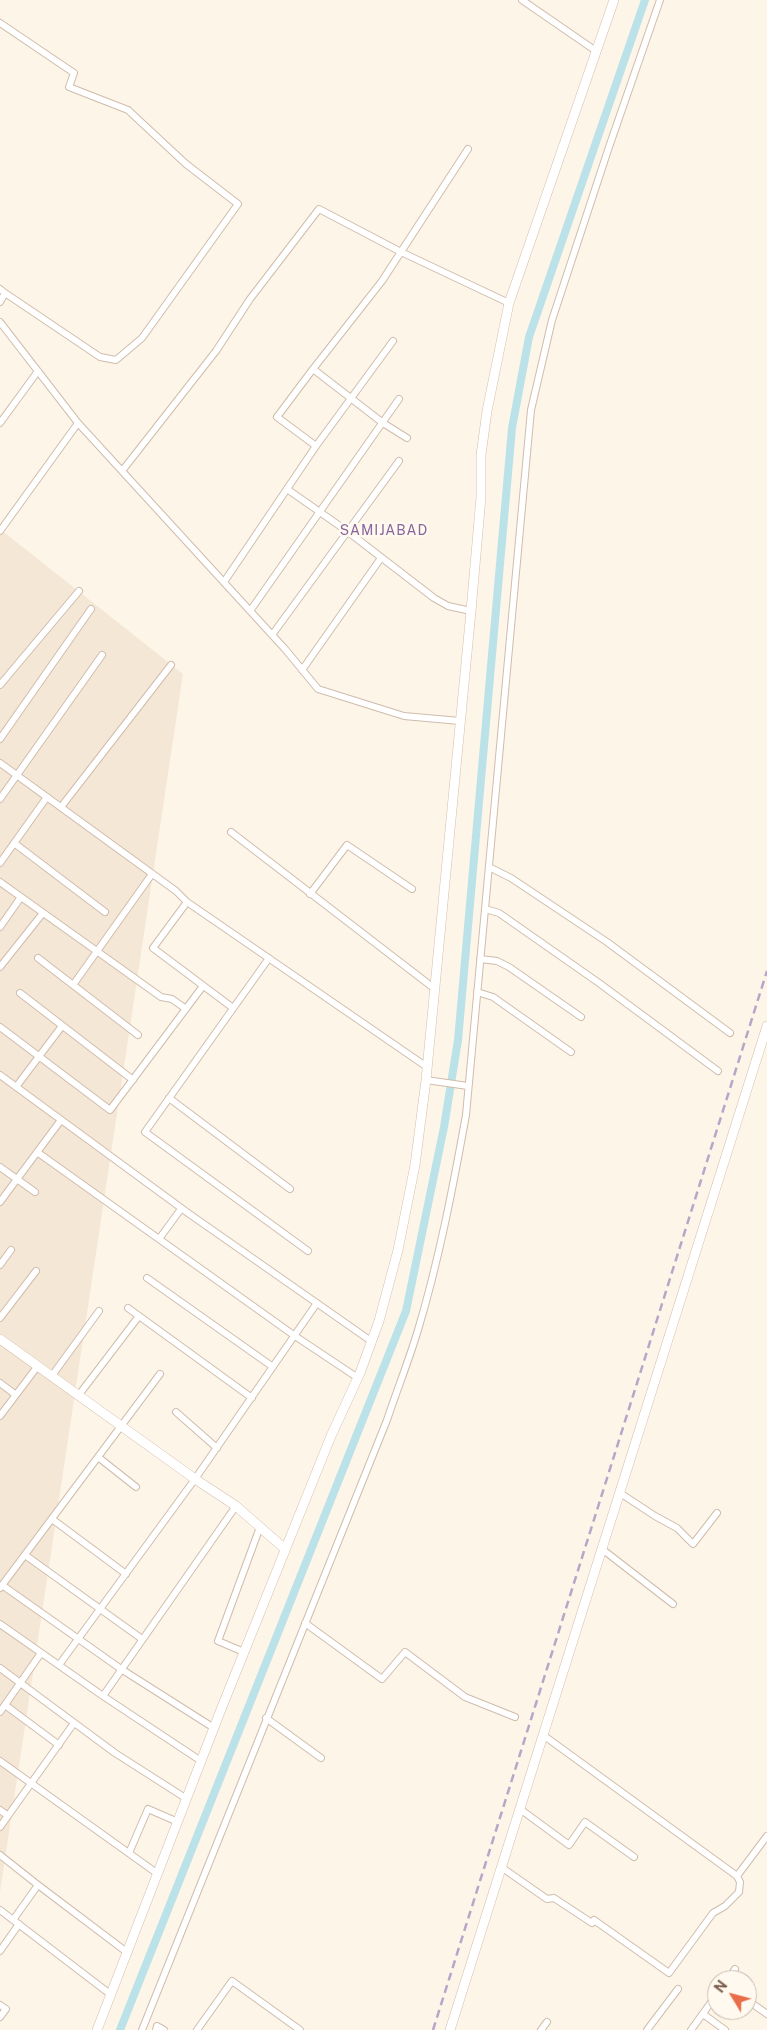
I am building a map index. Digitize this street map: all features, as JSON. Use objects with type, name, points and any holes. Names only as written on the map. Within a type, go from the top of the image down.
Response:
[{"type":"street","points":[[522,0],[596,51]]},
{"type":"street","points":[[97,2030],[285,1549],[331,1436],[358,1378],[379,1321],[398,1250],[415,1165],[426,1080],[471,611],[481,497],[481,455],[487,411],[509,303],[614,0]]},
{"type":"street","points":[[142,2030],[387,1420],[418,1330],[451,1197],[466,1115],[466,1086],[485,909],[531,410],[552,320],[660,0]]},
{"type":"street","points":[[0,23],[74,73],[69,87],[128,110],[186,164],[238,204],[142,338],[116,360],[100,357],[3,291],[0,302]]},
{"type":"street","points":[[316,446],[277,416],[382,281],[468,149]]},
{"type":"street","points":[[122,471],[216,351],[250,299],[319,209],[401,252],[509,303]]},
{"type":"street","points":[[0,322],[78,423],[272,635],[318,689],[404,716],[460,721]]},
{"type":"street","points":[[224,582],[316,446],[393,341]]},
{"type":"street","points":[[313,369],[383,424],[407,438]]},
{"type":"street","points":[[0,422],[38,371]]},
{"type":"street","points":[[250,611],[399,399]]},
{"type":"street","points":[[0,531],[78,423]]},
{"type":"street","points":[[272,635],[399,460]]},
{"type":"street","points":[[287,489],[347,531],[441,602],[448,606],[471,611]]},
{"type":"street","points":[[302,670],[381,558]]},
{"type":"street","points":[[0,685],[78,591]]},
{"type":"street","points":[[0,739],[91,609]]},
{"type":"street","points":[[0,799],[102,654]]},
{"type":"street","points":[[61,807],[171,664]]},
{"type":"street","points":[[0,763],[152,874],[187,902],[427,1067]]},
{"type":"street","points":[[0,863],[47,797]]},
{"type":"street","points":[[231,832],[435,989]]},
{"type":"street","points":[[14,843],[105,912]]},
{"type":"street","points":[[310,894],[348,845],[412,889]]},
{"type":"street","points":[[489,867],[511,878],[607,942],[730,1033]]},
{"type":"street","points":[[73,985],[152,874]]},
{"type":"street","points":[[0,882],[161,998],[172,999],[186,1009]]},
{"type":"street","points":[[0,927],[21,897]]},
{"type":"street","points":[[187,902],[153,948],[233,1008]]},
{"type":"street","points":[[485,909],[499,913],[567,960],[718,1072]]},
{"type":"street","points":[[0,967],[43,913]]},
{"type":"street","points":[[38,958],[138,1035]]},
{"type":"street","points":[[269,958],[145,1132],[308,1251]]},
{"type":"street","points":[[480,959],[497,961],[509,967],[581,1017]]},
{"type":"street","points":[[0,1027],[110,1110],[203,986]]},
{"type":"street","points":[[477,992],[493,997],[571,1052]]},
{"type":"street","points":[[20,993],[133,1080]]},
{"type":"street","points":[[16,1087],[62,1026]]},
{"type":"street","points":[[450,2030],[767,1026]]},
{"type":"street","points":[[0,1075],[181,1209],[371,1341]]},
{"type":"street","points":[[426,1080],[466,1086]]},
{"type":"street","points":[[169,1098],[290,1189]]},
{"type":"street","points":[[0,1202],[60,1120]]},
{"type":"street","points":[[37,1152],[295,1336],[358,1378]]},
{"type":"street","points":[[0,1167],[35,1192]]},
{"type":"street","points":[[159,1240],[181,1209]]},
{"type":"street","points":[[0,1265],[11,1250]]},
{"type":"street","points":[[0,1318],[36,1271]]},
{"type":"street","points":[[147,1278],[273,1367]]},
{"type":"street","points":[[59,1665],[195,1479],[317,1304]]},
{"type":"street","points":[[128,1308],[252,1398]]},
{"type":"street","points":[[51,1377],[99,1311]]},
{"type":"street","points":[[78,1396],[139,1316]]},
{"type":"street","points":[[0,1340],[195,1479],[236,1506],[285,1549]]},
{"type":"street","points":[[0,1416],[37,1367]]},
{"type":"street","points":[[160,1374],[1,1587],[121,1669],[214,1728]]},
{"type":"street","points":[[0,1383],[16,1395]]},
{"type":"street","points":[[176,1412],[217,1448]]},
{"type":"street","points":[[98,1456],[136,1487]]},
{"type":"street","points":[[620,1492],[655,1516],[678,1528],[693,1544],[717,1513]]},
{"type":"street","points":[[103,1696],[236,1506]]},
{"type":"street","points":[[52,1519],[126,1574]]},
{"type":"street","points":[[244,1652],[218,1641],[260,1527]]},
{"type":"street","points":[[602,1549],[674,1604]]},
{"type":"street","points":[[24,1555],[142,1640]]},
{"type":"street","points":[[305,1623],[382,1679],[405,1652],[465,1697],[515,1718]]},
{"type":"street","points":[[0,1624],[201,1761]]},
{"type":"street","points":[[0,1712],[41,1653]]},
{"type":"street","points":[[0,1668],[115,1753],[187,1799]]},
{"type":"street","points":[[5,1705],[59,1745]]},
{"type":"street","points":[[266,1718],[321,1758]]},
{"type":"street","points":[[0,1827],[74,1723]]},
{"type":"street","points":[[501,1867],[547,1899],[554,1898],[592,1923],[594,1920],[669,1973],[713,1913],[724,1906],[741,1888],[737,1876],[543,1735]]},
{"type":"street","points":[[0,1761],[158,1874]]},
{"type":"street","points":[[520,1809],[570,1844],[585,1822],[634,1857]]},
{"type":"street","points":[[0,1810],[8,1816]]},
{"type":"street","points":[[129,1853],[148,1810],[178,1822]]},
{"type":"street","points":[[737,1876],[767,1836]]},
{"type":"street","points":[[0,1855],[128,1952]]},
{"type":"street","points":[[13,1920],[38,1885]]},
{"type":"street","points":[[0,1910],[110,1994]]},
{"type":"street","points":[[0,1951],[19,1924]]},
{"type":"street","points":[[197,2030],[232,1981],[300,2030]]},
{"type":"street","points":[[647,2030],[678,1989]]},
{"type":"street","points":[[0,2004],[6,2009],[0,2017]]},
{"type":"street","points":[[691,2030],[707,2008]]},
{"type":"street","points":[[703,2014],[725,2030]]},
{"type":"street","points":[[541,2030],[547,2022]]},
{"type":"street","points":[[156,2030],[157,2026],[164,2030]]},
{"type":"shaded area","points":[[0,529],[183,674],[0,1892]]},
{"type":"waterway","points":[[120,2030],[406,1311],[444,1127],[458,1040],[512,428],[529,337],[645,0]]},
{"type":"railway","points":[[433,2030],[767,971]]},
{"type":"district","name":"SAMIJABAD","points":[[384,531]]}]
